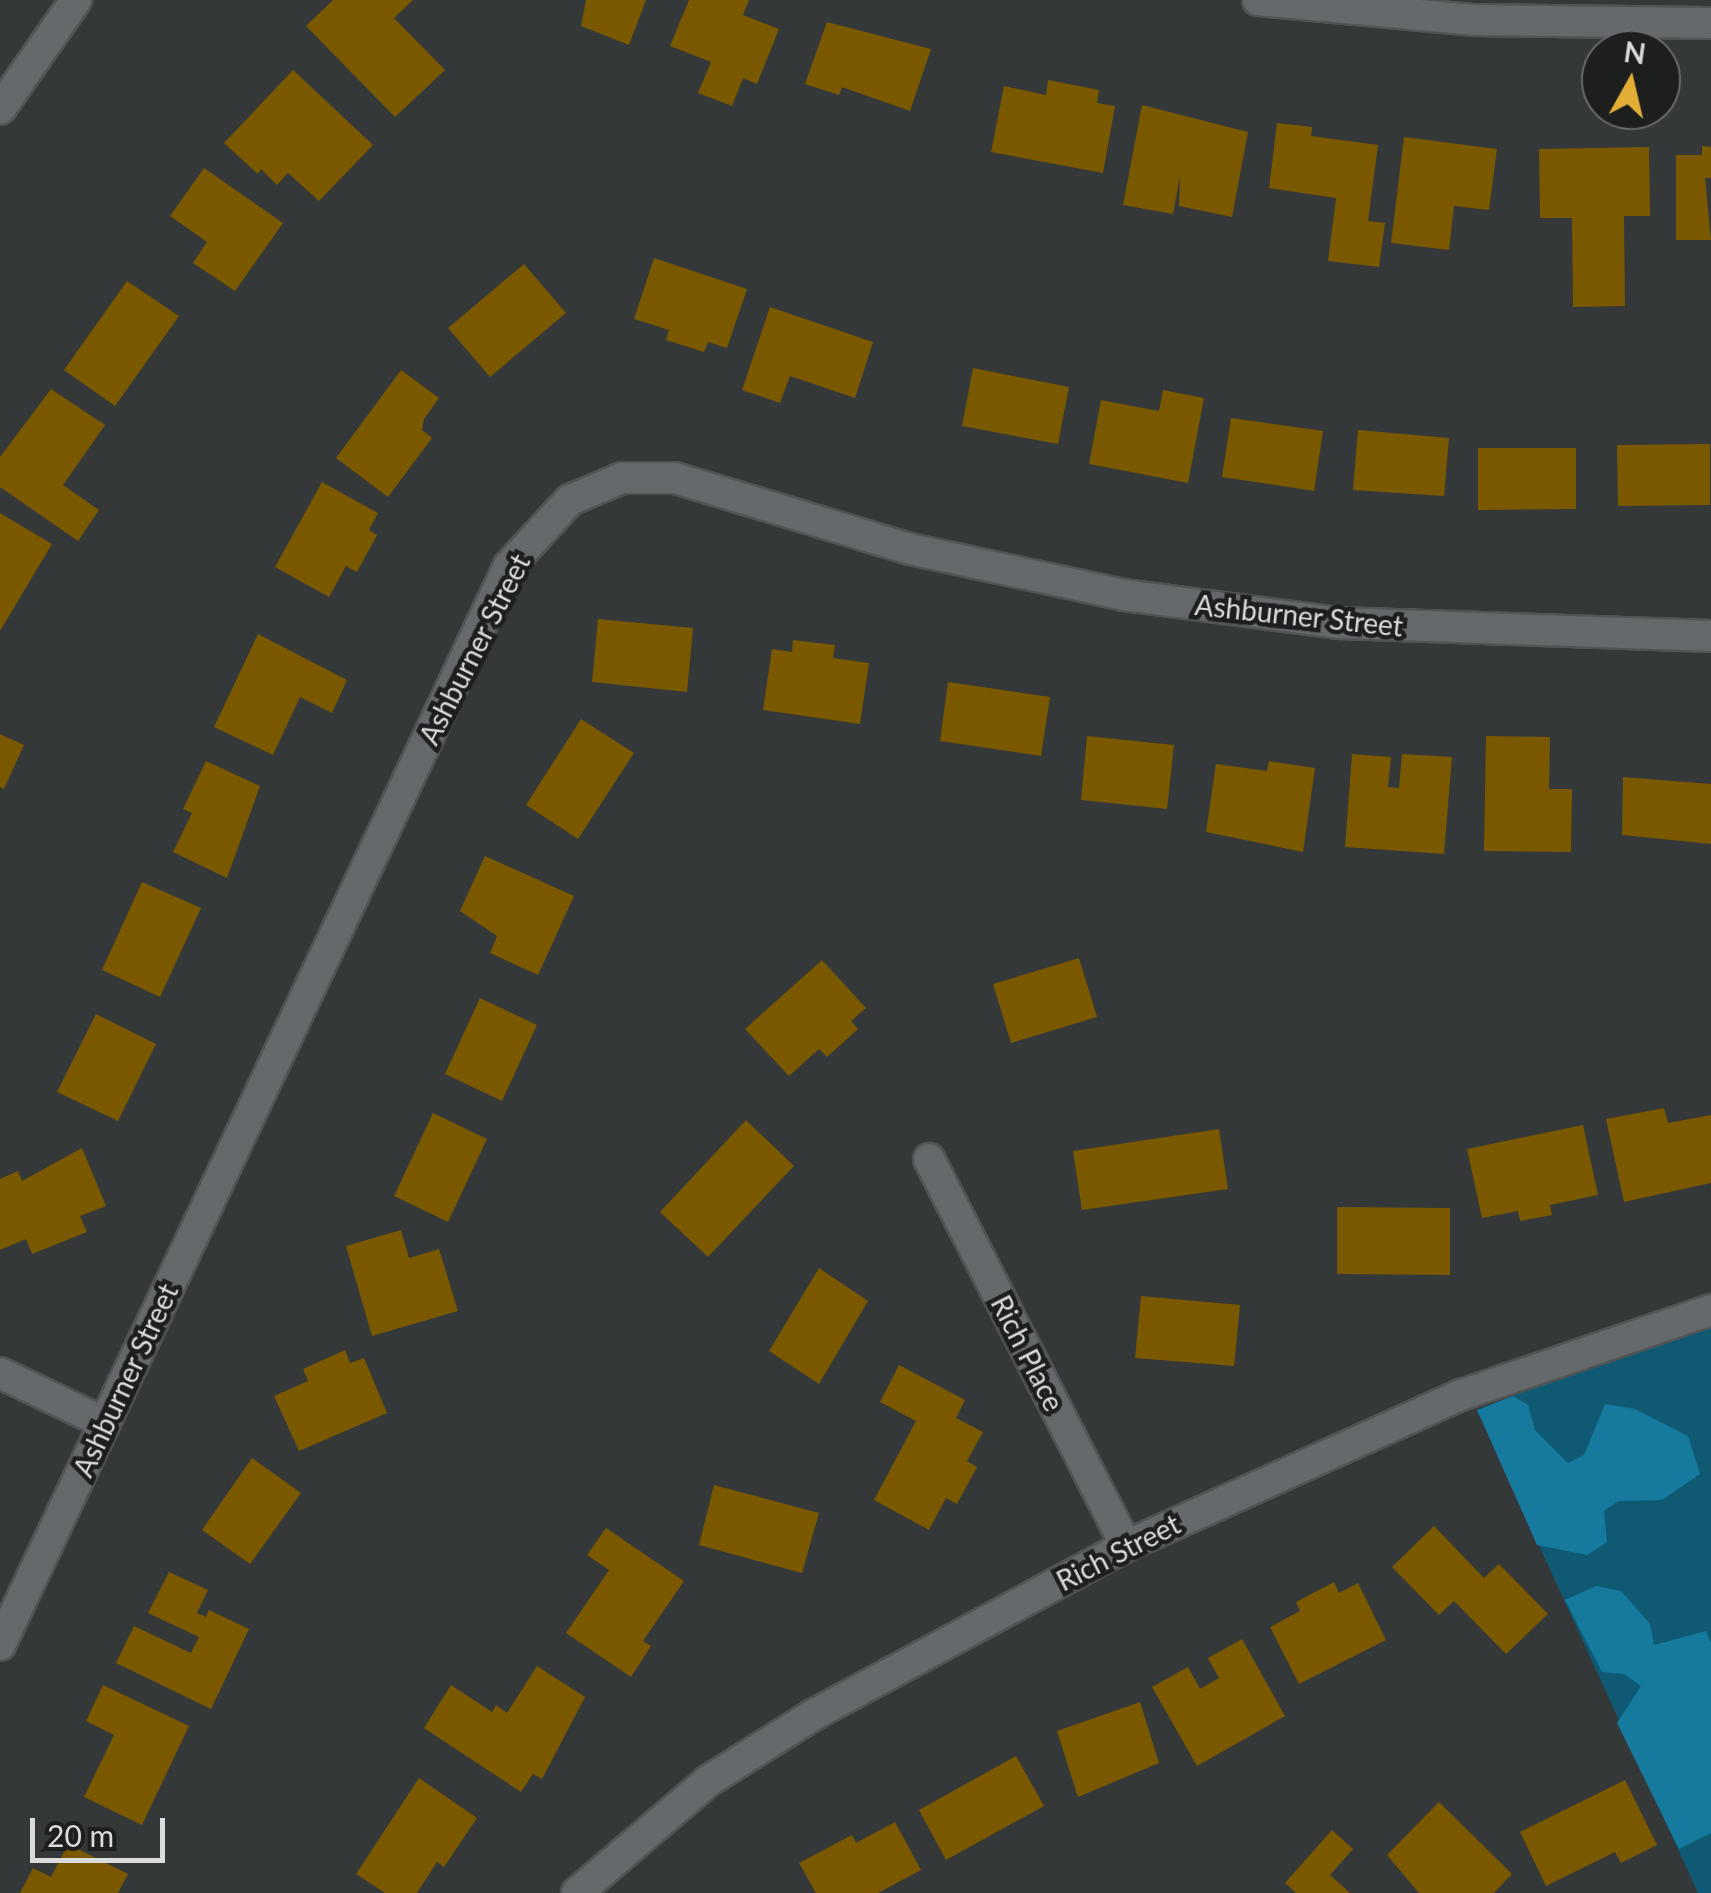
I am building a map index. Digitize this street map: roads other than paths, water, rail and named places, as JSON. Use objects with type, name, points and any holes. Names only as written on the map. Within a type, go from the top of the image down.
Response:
[{"type":"street","points":[[0,109],[76,0]]},
{"type":"street","points":[[1258,0],[1472,20],[1711,23]]},
{"type":"street","name":"Ashburner Street","points":[[0,1645],[509,566],[570,500],[622,478],[675,478],[910,549],[1124,595],[1340,624],[1711,636]]},
{"type":"street","name":"Rich Place","points":[[929,1159],[1126,1546]]},
{"type":"street","name":"Rich Street","points":[[578,1893],[708,1781],[816,1714],[1126,1546],[1461,1395],[1711,1310]]},
{"type":"street","points":[[0,1373],[105,1422]]}]
